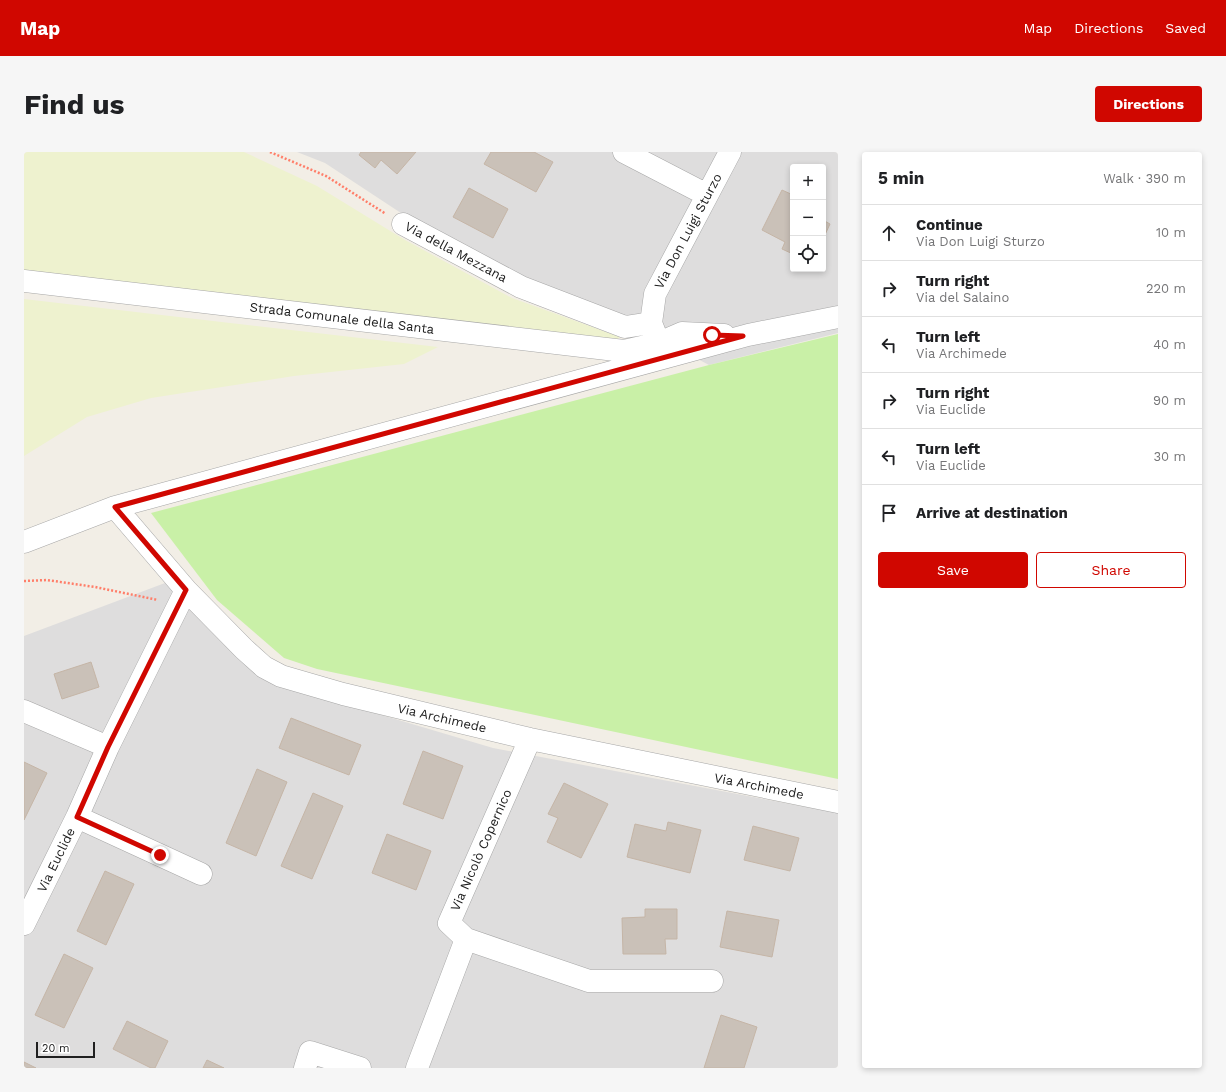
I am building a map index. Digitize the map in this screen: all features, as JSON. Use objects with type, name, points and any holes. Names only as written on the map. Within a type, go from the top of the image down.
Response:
[{"type":"street","points":[[624,152],[707,195]]},
{"type":"street","name":"Via Don Luigi Sturzo","points":[[659,343],[651,323],[655,294],[730,152]]},
{"type":"street","name":"Via della Mezzana","points":[[403,224],[521,287],[625,327],[651,323]]},
{"type":"street","name":"Strada Comunale della Santa","points":[[24,281],[624,351],[659,343]]},
{"type":"street","points":[[24,542],[115,507],[743,336],[838,317]]},
{"type":"street","points":[[659,343],[682,333],[743,336]]},
{"type":"street","name":"Via Archimede","points":[[115,507],[182,599],[264,667],[281,676],[342,694],[530,739],[838,802]]},
{"type":"street","name":"Via Euclide","points":[[24,924],[77,817],[108,747],[182,599]]},
{"type":"street","points":[[24,711],[108,747]]},
{"type":"street","name":"Via Nicolò Copernico","points":[[466,939],[449,923],[530,739]]},
{"type":"street","name":"Via Euclide","points":[[77,817],[201,874]]},
{"type":"street","points":[[417,1068],[466,939],[589,981],[712,981]]},
{"type":"street","points":[[305,1068],[310,1052],[360,1068]]},
{"type":"path","name":"Via della Mezzana","points":[[270,152],[326,176],[403,224]]},
{"type":"path","points":[[24,581],[48,580],[95,587],[169,602],[182,599]]},
{"type":"shaded area","points":[[297,152],[838,152],[838,333],[709,365],[626,321],[445,242],[325,163]]},
{"type":"shaded area","points":[[165,583],[267,681],[493,748],[838,813],[838,1068],[24,1068],[24,636]]},
{"type":"green space","points":[[24,152],[244,152],[317,186],[405,240],[512,298],[620,337],[613,343],[24,270]]},
{"type":"green space","points":[[24,299],[438,347],[404,364],[294,376],[151,398],[87,417],[24,456]]},
{"type":"green space","points":[[838,334],[838,779],[317,669],[284,658],[217,600],[151,513],[709,365]]},
{"type":"building","points":[[361,152],[416,152],[397,174],[381,160],[375,168],[359,155]]},
{"type":"building","points":[[491,152],[534,152],[553,162],[536,192],[484,164]]},
{"type":"building","points":[[469,188],[508,209],[493,238],[453,217]]},
{"type":"building","points":[[782,190],[790,194],[790,253],[782,249],[785,242],[762,230]]},
{"type":"building","points":[[826,222],[830,224],[826,233]]},
{"type":"building","points":[[91,662],[99,687],[62,699],[54,674]]},
{"type":"building","points":[[291,718],[361,745],[349,775],[279,748]]},
{"type":"building","points":[[423,751],[463,766],[443,819],[403,804]]},
{"type":"building","points":[[24,762],[47,773],[24,820]]},
{"type":"building","points":[[257,769],[287,782],[256,856],[226,843]]},
{"type":"building","points":[[564,783],[608,804],[581,858],[547,842],[558,818],[548,814]]},
{"type":"building","points":[[313,793],[343,806],[312,879],[281,866]]},
{"type":"building","points":[[668,822],[701,830],[690,873],[627,857],[635,824],[666,831]]},
{"type":"building","points":[[753,826],[799,838],[790,871],[744,860]]},
{"type":"building","points":[[387,834],[431,851],[416,890],[372,873]]},
{"type":"building","points":[[105,871],[134,884],[106,945],[77,931]]},
{"type":"building","points":[[645,909],[677,909],[677,939],[665,939],[666,954],[623,954],[622,918],[645,917]]},
{"type":"building","points":[[727,911],[779,920],[772,957],[720,947]]},
{"type":"building","points":[[64,954],[93,968],[64,1028],[35,1015]]},
{"type":"building","points":[[721,1015],[757,1027],[744,1068],[704,1068]]},
{"type":"building","points":[[127,1021],[168,1041],[155,1068],[151,1068],[113,1049]]},
{"type":"building","points":[[207,1060],[224,1068],[203,1068]]},
{"type":"building","points":[[24,1062],[36,1068],[24,1068]]},
{"type":"route","points":[[160,855],[77,817],[108,747],[186,590],[115,507],[743,336],[712,335]]}]
